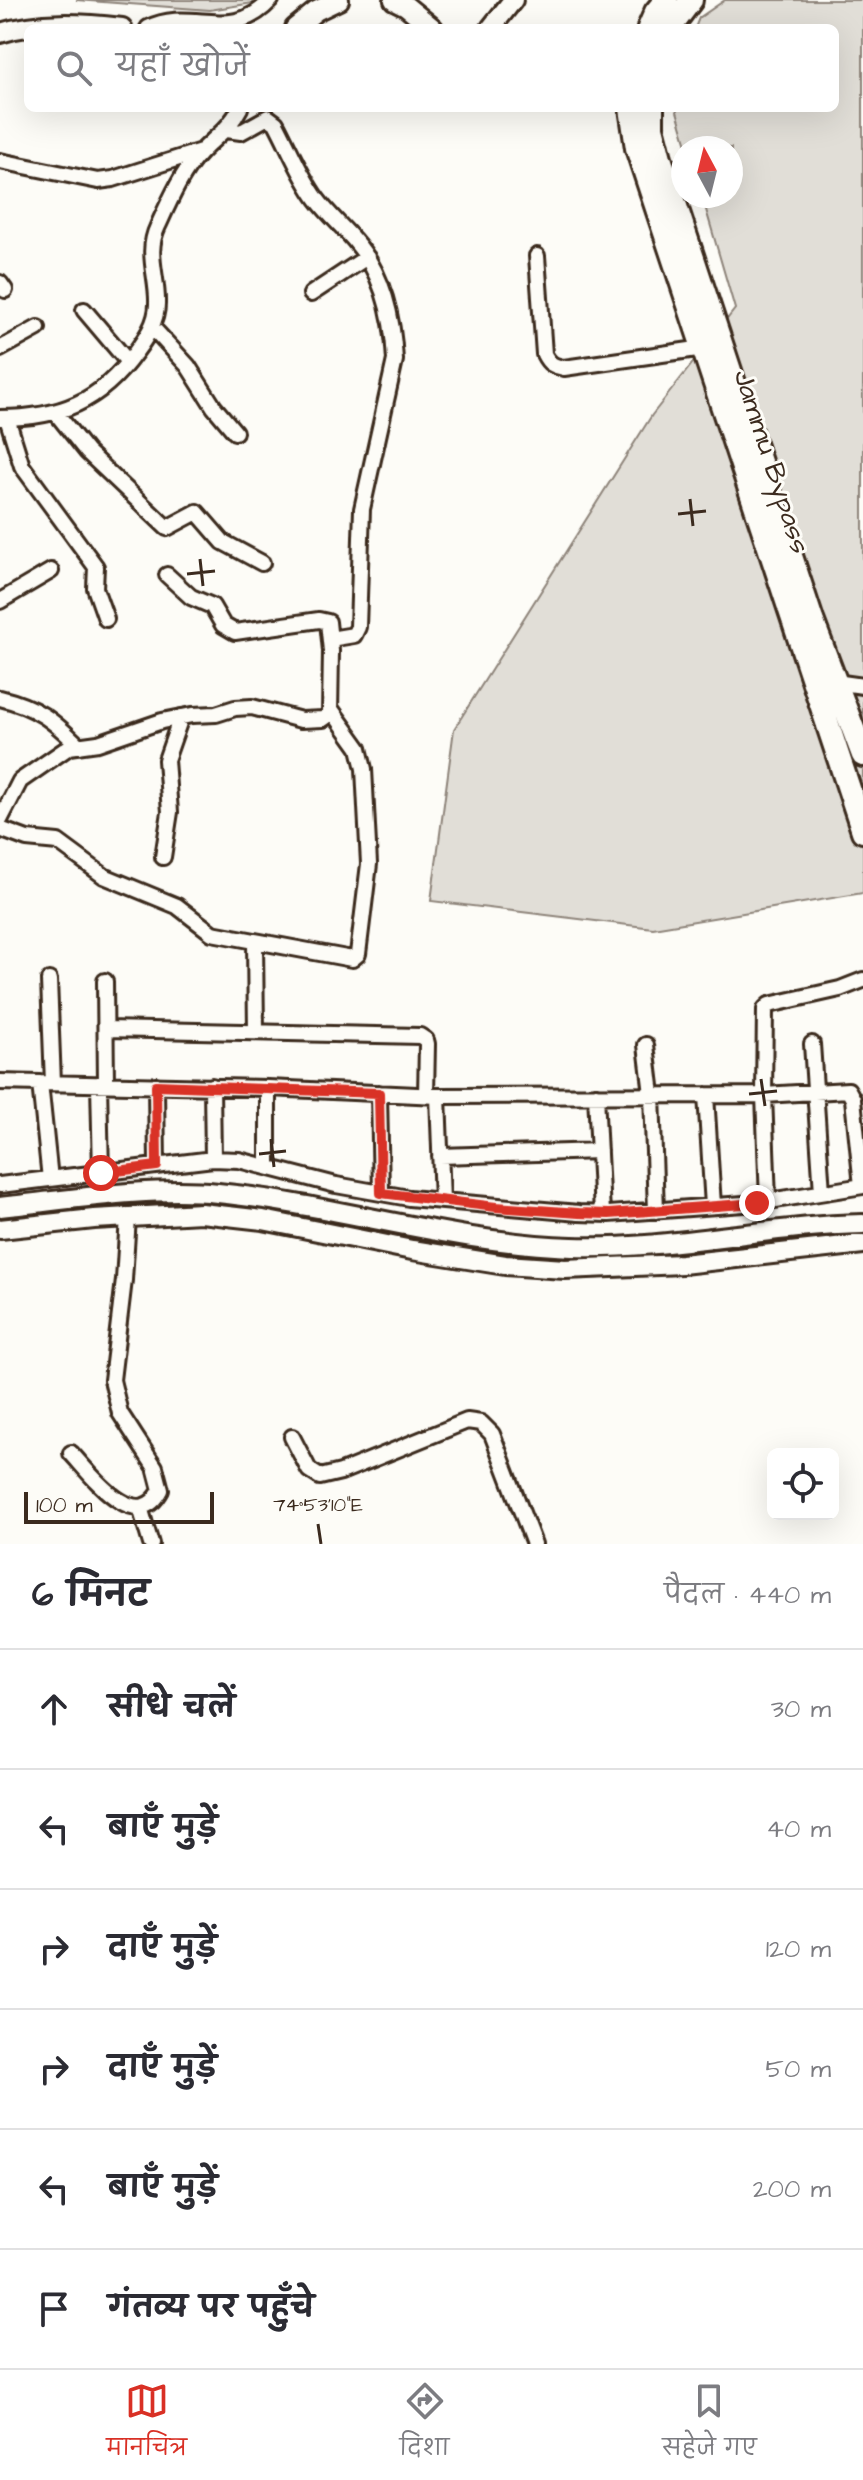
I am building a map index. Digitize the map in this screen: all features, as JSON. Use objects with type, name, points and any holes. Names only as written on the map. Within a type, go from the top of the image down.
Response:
[{"type":"highway","points":[[651,24],[666,0]]},
{"type":"highway","points":[[673,24],[689,1]]},
{"type":"highway","name":"Jammu Bypass","points":[[632,112],[637,148],[863,831]]},
{"type":"highway","name":"Jammu Bypass","points":[[652,112],[652,127],[660,158],[812,620],[835,682],[856,713],[863,755]]},
{"type":"main road","points":[[300,24],[316,11],[339,0]]},
{"type":"main road","points":[[394,0],[428,24]]},
{"type":"main road","points":[[494,24],[513,0]]},
{"type":"main road","points":[[46,24],[86,24]]},
{"type":"main road","points":[[0,33],[24,28]]},
{"type":"main road","points":[[0,1207],[113,1195],[213,1192],[277,1200],[472,1237],[572,1247],[674,1243],[863,1224]]},
{"type":"main road","points":[[0,1229],[174,1213],[229,1215],[505,1265],[565,1269],[682,1264],[863,1244]]},
{"type":"street","points":[[158,24],[165,21],[236,22],[255,15],[271,0]]},
{"type":"street","points":[[106,619],[95,588],[96,567],[22,466],[3,418],[30,418],[56,413],[103,390],[128,362],[152,327],[157,303],[150,254],[152,240],[192,163],[227,130],[238,112]]},
{"type":"street","points":[[227,130],[241,132],[264,118],[272,118],[314,195],[367,257],[384,291],[395,360],[362,509],[358,627],[354,635],[330,639]]},
{"type":"street","points":[[0,161],[98,181],[202,151]]},
{"type":"street","points":[[537,256],[544,354],[554,366],[564,368],[704,348]]},
{"type":"street","points":[[311,294],[367,257]]},
{"type":"street","points":[[84,310],[128,362]]},
{"type":"street","points":[[152,327],[188,366],[214,407],[235,432]]},
{"type":"street","points":[[0,349],[38,328]]},
{"type":"street","points":[[56,413],[87,452],[167,528],[197,512],[223,542],[262,563]]},
{"type":"street","points":[[0,601],[51,571]]},
{"type":"street","points":[[0,820],[26,775],[61,750],[181,717],[216,714],[245,707],[312,720],[328,717],[331,709],[328,622],[319,620],[229,631],[212,606],[191,597],[167,575]]},
{"type":"street","points":[[835,682],[863,686]]},
{"type":"street","points":[[0,698],[45,714],[79,746]]},
{"type":"street","points":[[0,829],[27,839],[58,842],[91,869],[177,906],[212,933],[256,946],[352,959],[358,954],[369,864],[364,769],[359,748],[331,709]]},
{"type":"street","points":[[163,857],[170,812],[166,760],[181,717]]},
{"type":"street","points":[[256,946],[256,1032]]},
{"type":"street","points":[[49,980],[46,1083],[50,1179]]},
{"type":"street","points":[[768,1201],[763,1012],[769,1005],[840,989],[863,980]]},
{"type":"street","points":[[101,1173],[107,1029],[105,981]]},
{"type":"street","points":[[107,1029],[420,1036],[427,1044],[442,1201]]},
{"type":"street","points":[[812,1044],[822,1192]]},
{"type":"street","points":[[646,1045],[652,1094],[656,1211]]},
{"type":"street","points":[[0,1082],[212,1086],[432,1096],[764,1095],[842,1089],[851,1093],[862,1186],[768,1201],[602,1213],[442,1201],[381,1193],[239,1160],[213,1159],[0,1185]]},
{"type":"street","points":[[156,1085],[157,1166]]},
{"type":"street","points":[[212,1086],[213,1159]]},
{"type":"street","points":[[268,1088],[268,1167]]},
{"type":"street","points":[[379,1093],[381,1193]]},
{"type":"street","points":[[596,1095],[602,1213]]},
{"type":"street","points":[[706,1095],[713,1206]]},
{"type":"street","points":[[440,1156],[512,1151],[599,1151]]},
{"type":"street","points":[[71,1453],[125,1506],[140,1507],[157,1497],[161,1490],[155,1467],[120,1413],[112,1380],[128,1217]]},
{"type":"street","points":[[292,1437],[309,1470],[320,1477],[341,1472],[467,1421],[486,1425],[534,1544]]},
{"type":"street","points":[[140,1507],[151,1544]]},
{"type":"shaded area","points":[[76,0],[271,0],[210,10]]},
{"type":"shaded area","points":[[725,0],[863,0],[863,893],[653,928],[431,901],[454,729],[652,415],[735,309],[706,208],[743,208],[743,136],[684,136],[677,112],[839,112],[839,24],[697,24],[699,18]]},
{"type":"route","points":[[101,1173],[157,1166],[156,1085],[379,1093],[381,1193],[496,1207],[609,1214],[757,1203]]}]
